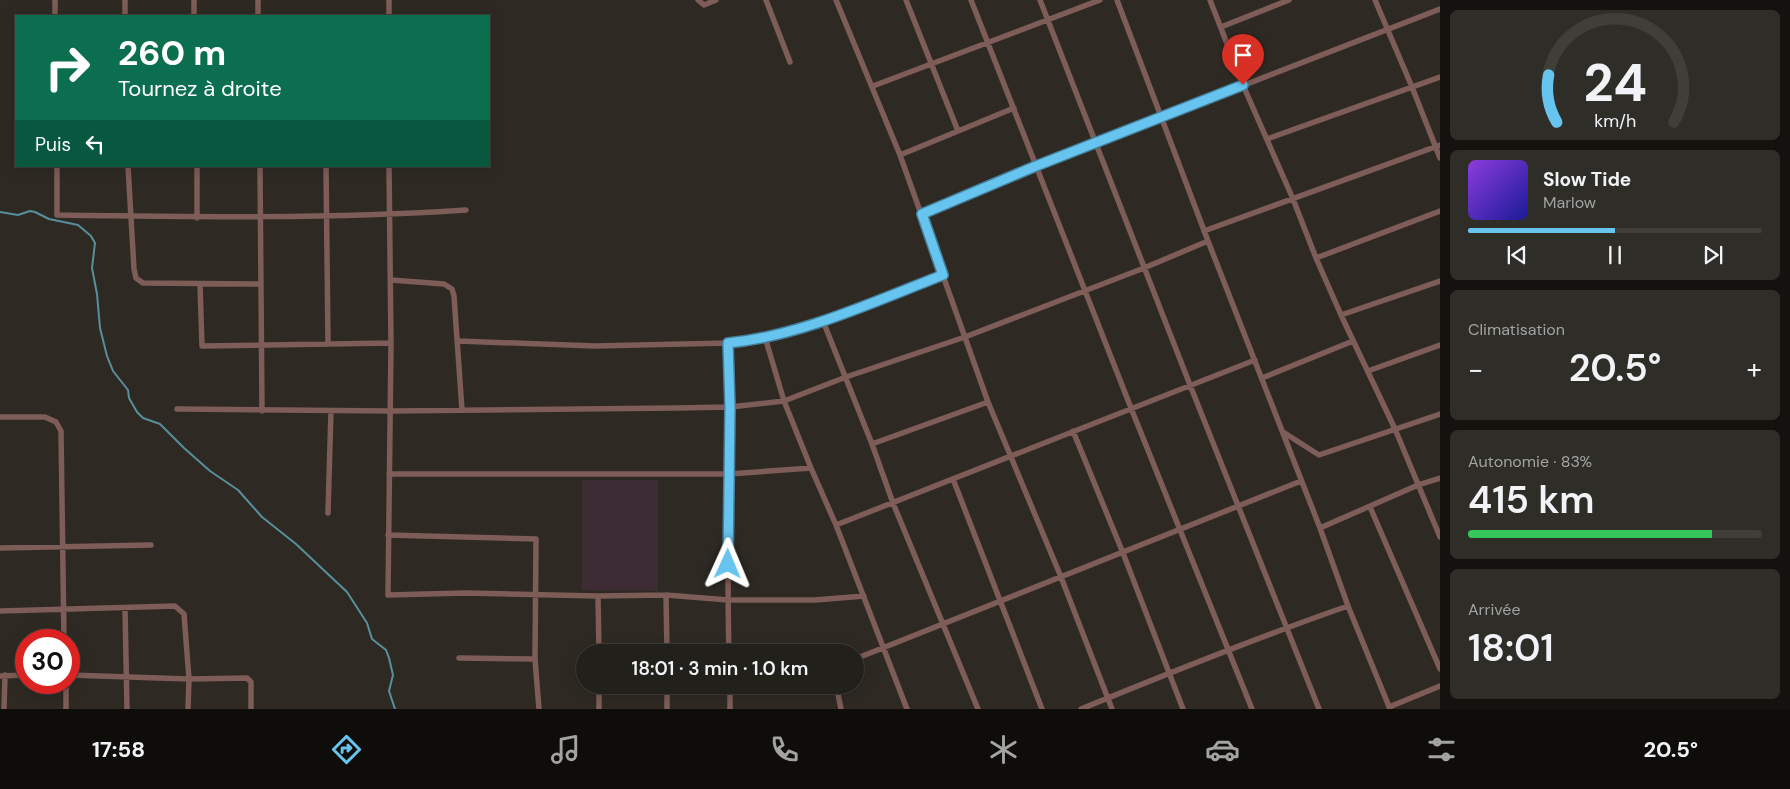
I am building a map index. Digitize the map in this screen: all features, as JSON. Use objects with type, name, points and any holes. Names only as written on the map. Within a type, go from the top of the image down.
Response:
[{"type":"street","points":[[55,0],[55,15]]},
{"type":"street","points":[[124,0],[125,15]]},
{"type":"street","points":[[194,0],[194,15]]},
{"type":"street","points":[[258,0],[258,15]]},
{"type":"street","points":[[389,0],[389,15]]},
{"type":"street","points":[[698,0],[704,5],[716,0]]},
{"type":"street","points":[[766,0],[790,62]]},
{"type":"street","points":[[836,0],[900,155],[988,402],[1061,577],[1112,709]]},
{"type":"street","points":[[906,0],[958,131]]},
{"type":"street","points":[[971,0],[1131,408],[1230,650],[1252,709]]},
{"type":"street","points":[[1040,0],[1319,709]]},
{"type":"street","points":[[873,86],[1100,0]]},
{"type":"street","points":[[1117,0],[1204,231],[1320,528],[1348,606],[1390,708],[1440,686]]},
{"type":"street","points":[[1210,0],[1243,85],[1293,199],[1316,258],[1395,429],[1440,537]]},
{"type":"street","points":[[1221,27],[1288,0]]},
{"type":"street","points":[[1375,0],[1438,146],[1440,158]]},
{"type":"street","points":[[922,214],[1096,142],[1440,9]]},
{"type":"street","points":[[1266,139],[1440,77]]},
{"type":"street","points":[[900,155],[1014,108]]},
{"type":"street","points":[[1204,231],[1438,146]]},
{"type":"street","points":[[56,167],[57,215],[197,218],[260,216],[326,217],[466,210]]},
{"type":"street","points":[[128,167],[130,216],[136,278],[143,283],[261,284]]},
{"type":"street","points":[[197,167],[197,218]]},
{"type":"street","points":[[260,167],[262,411]]},
{"type":"street","points":[[326,167],[328,344]]},
{"type":"street","points":[[389,167],[391,411],[388,595],[465,593],[598,596],[666,595],[728,600],[815,600],[864,596]]},
{"type":"street","points":[[1316,258],[1440,211]]},
{"type":"street","points":[[177,409],[391,411],[730,407],[784,401],[846,377],[965,337],[1144,268],[1208,241]]},
{"type":"street","points":[[458,341],[595,346],[749,341],[823,321],[943,275]]},
{"type":"street","points":[[391,280],[444,284],[452,289],[458,341],[462,410]]},
{"type":"street","points":[[1341,315],[1440,281]]},
{"type":"street","points":[[200,284],[202,346],[391,343]]},
{"type":"street","points":[[823,321],[872,444],[892,503],[978,709]]},
{"type":"street","points":[[766,337],[784,401],[836,525],[907,709]]},
{"type":"street","points":[[1262,378],[1353,341]]},
{"type":"street","points":[[728,343],[730,407],[729,644]]},
{"type":"street","points":[[1368,372],[1440,345]]},
{"type":"street","points":[[836,525],[1255,360]]},
{"type":"street","points":[[872,444],[988,402]]},
{"type":"street","points":[[328,513],[331,411]]},
{"type":"street","points":[[1283,432],[1319,455],[1440,414]]},
{"type":"street","points":[[0,417],[45,417],[56,422],[61,431],[64,629]]},
{"type":"street","points":[[1074,431],[1183,709]]},
{"type":"street","points":[[389,474],[729,474],[811,468]]},
{"type":"street","points":[[1320,528],[1418,485],[1440,478]]},
{"type":"street","points":[[953,479],[1042,709]]},
{"type":"street","points":[[864,655],[1180,531],[1301,481]]},
{"type":"street","points":[[1370,506],[1440,669]]},
{"type":"street","points":[[388,535],[536,538],[535,659],[539,709]]},
{"type":"street","points":[[0,548],[151,545]]},
{"type":"street","points":[[666,595],[666,644]]},
{"type":"street","points":[[598,596],[599,644]]},
{"type":"street","points":[[0,611],[175,606],[184,614],[189,679],[188,709]]},
{"type":"street","points":[[1081,709],[1286,627],[1348,606]]},
{"type":"street","points":[[125,608],[127,709]]},
{"type":"street","points":[[459,658],[535,659]]},
{"type":"street","points":[[80,675],[189,679],[247,678],[251,682],[251,709]]},
{"type":"street","points":[[3,676],[4,709]]},
{"type":"street","points":[[66,694],[66,709]]},
{"type":"street","points":[[599,694],[599,709]]},
{"type":"street","points":[[667,694],[667,709]]},
{"type":"street","points":[[730,694],[730,709]]},
{"type":"street","points":[[838,694],[841,709]]},
{"type":"shaded area","points":[[582,480],[658,480],[658,591],[582,590]]},
{"type":"waterway","points":[[0,212],[18,215],[30,211],[35,212],[49,219],[78,225],[91,236],[95,243],[92,268],[97,294],[100,328],[107,356],[113,371],[128,390],[129,398],[137,412],[143,418],[160,424],[210,471],[238,490],[262,517],[296,544],[347,592],[367,623],[372,639],[386,650],[393,675],[389,691],[395,709]]},
{"type":"route","points":[[728,564],[730,407],[728,343],[749,341],[823,321],[943,275],[922,214],[1036,166],[1243,85]]}]
